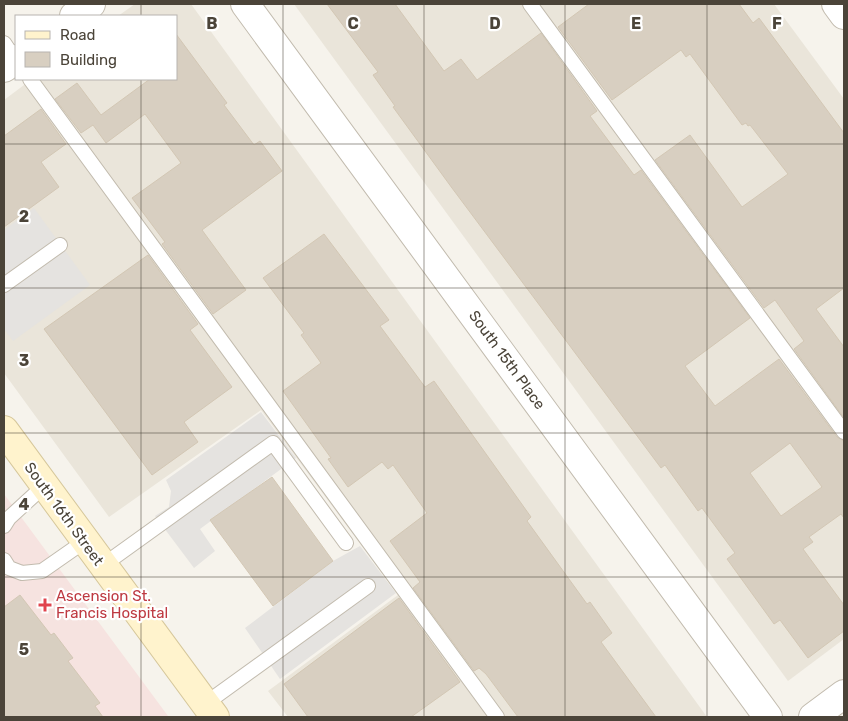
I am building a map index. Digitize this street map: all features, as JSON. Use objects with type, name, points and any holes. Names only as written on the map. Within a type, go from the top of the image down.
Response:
[{"type":"street","points":[[75,15],[91,4]]},
{"type":"street","name":"South 15th Place","points":[[245,4],[768,717]]},
{"type":"street","points":[[836,4],[844,15]]},
{"type":"street","points":[[4,68],[15,61]]},
{"type":"street","name":"South 16th Street","points":[[7,440],[44,486],[210,711]]},
{"type":"street","points":[[813,717],[844,694]]},
{"type":"lane","points":[[530,4],[844,432]]},
{"type":"lane","points":[[4,43],[15,59]]},
{"type":"lane","points":[[31,80],[497,717]]},
{"type":"lane","points":[[4,285],[60,245]]},
{"type":"lane","points":[[102,566],[273,443],[346,543]]},
{"type":"lane","points":[[4,526],[9,518],[44,486]]},
{"type":"lane","points":[[4,560],[9,568],[22,573],[42,571],[84,541]]},
{"type":"lane","points":[[210,711],[368,586]]},
{"type":"shaded area","points":[[135,4],[191,4],[707,717],[288,717],[268,691],[398,595],[261,410],[109,517],[4,373],[4,100],[31,80],[178,80],[178,15],[119,15]]},
{"type":"shaded area","points":[[294,4],[774,4],[844,99],[844,639],[788,681]]},
{"type":"shaded area","points":[[34,208],[90,285],[13,341],[4,329],[4,230]]},
{"type":"shaded area","points":[[261,412],[296,458],[200,529],[215,551],[194,568],[155,516],[169,507],[171,491],[166,480]]},
{"type":"shaded area","name":"Ascension St. Francis Hospital","points":[[4,494],[168,716],[169,717],[4,717]]},
{"type":"shaded area","points":[[360,546],[396,593],[280,679],[245,628],[333,561]]},
{"type":"building","points":[[327,4],[395,4],[444,71],[461,59],[477,80],[541,33],[597,111],[590,116],[634,175],[641,170],[750,318],[685,366],[715,406],[779,359],[837,437],[844,441],[844,518],[841,514],[809,537],[813,542],[803,549],[844,605],[844,631],[808,658],[780,620],[774,624],[727,559],[735,553],[702,508],[698,511],[665,465],[661,468],[452,188],[393,107],[395,106],[373,75],[378,72]],"holes":[[[790,443],[822,487],[781,516],[750,473]]]},
{"type":"building","points":[[589,4],[739,4],[753,23],[759,18],[844,133],[844,288],[816,309],[844,347],[844,418],[794,349],[804,341],[775,300],[764,308],[655,160],[690,135],[742,207],[788,174],[750,125],[748,126],[746,123],[742,125],[690,54],[686,57],[681,50],[612,100],[558,27]]},
{"type":"building","points":[[178,37],[227,103],[224,105],[254,145],[260,141],[282,171],[202,230],[246,290],[213,314],[162,244],[165,242],[132,198],[181,163],[145,114],[106,143],[93,125],[81,133],[55,99],[77,83],[101,115],[149,80],[178,80]]},
{"type":"building","points":[[41,109],[66,144],[41,162],[59,187],[4,227],[4,136]]},
{"type":"building","points":[[324,234],[389,320],[380,326],[425,387],[434,381],[531,517],[527,521],[587,604],[590,602],[612,633],[601,642],[656,717],[518,717],[486,674],[479,668],[474,671],[413,588],[420,582],[390,541],[427,513],[393,465],[388,469],[382,462],[348,487],[328,459],[331,458],[283,391],[321,363],[301,335],[304,333],[263,278]]},
{"type":"building","points":[[148,255],[198,324],[190,330],[232,387],[184,422],[198,442],[152,475],[44,329]]},
{"type":"building","points":[[272,477],[333,561],[273,606],[210,520]]},
{"type":"building","points":[[20,595],[51,635],[54,633],[73,658],[68,661],[100,703],[95,706],[103,717],[4,717],[4,607]]},
{"type":"building","points":[[399,598],[460,682],[411,717],[308,717],[284,684]]},
{"type":"place","name":"Ascension St. Francis Hospital","points":[[45,605]]}]
